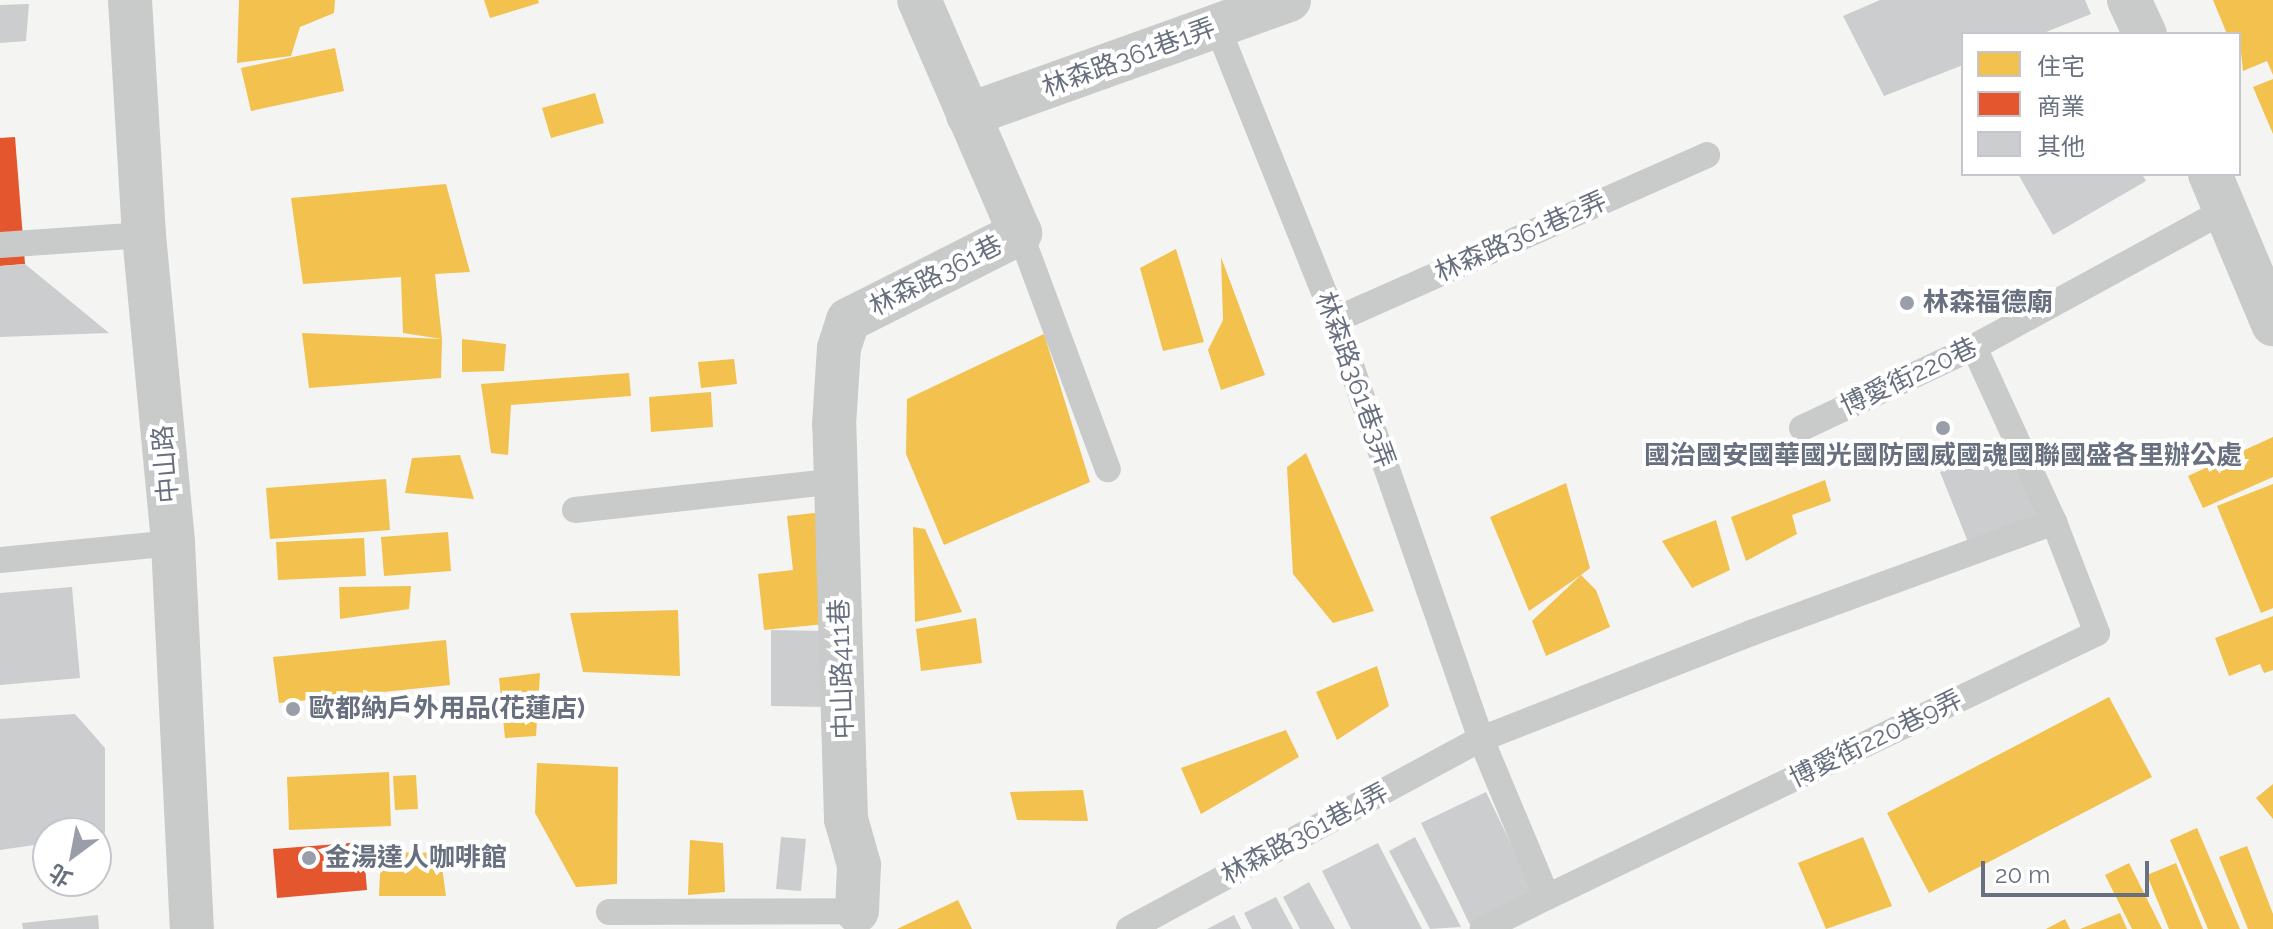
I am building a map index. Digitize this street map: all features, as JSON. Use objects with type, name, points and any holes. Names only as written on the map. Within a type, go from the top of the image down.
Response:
[{"type":"street","name":"中山路","points":[[130,0],[144,235],[173,543],[192,929]]},
{"type":"street","name":"林森路361巷","points":[[834,425],[839,348],[848,320],[1020,233],[919,0]]},
{"type":"street","name":"林森路361巷1弄","points":[[968,115],[1289,0]]},
{"type":"street","points":[[2129,0],[2144,32]]},
{"type":"street","points":[[2219,192],[2273,324]]},
{"type":"street","name":"中山路411巷","points":[[834,425],[846,819],[859,865],[858,920]]},
{"type":"lane","name":"林森路361巷3弄","points":[[1217,26],[1335,320],[1481,739],[1547,897]]},
{"type":"lane","name":"林森路361巷2弄","points":[[1335,320],[1707,155]]},
{"type":"lane","name":"博愛街220巷","points":[[1802,428],[1974,347],[2219,192]]},
{"type":"lane","points":[[1020,233],[1108,469]]},
{"type":"lane","points":[[0,245],[144,235]]},
{"type":"lane","name":"博愛街220巷9弄","points":[[1547,897],[2097,633],[2054,522],[1974,347]]},
{"type":"lane","points":[[575,510],[836,481]]},
{"type":"lane","points":[[1481,739],[1751,633],[2054,522]]},
{"type":"lane","points":[[0,560],[173,543]]},
{"type":"lane","name":"林森路361巷4弄","points":[[1129,929],[1481,739]]},
{"type":"lane","points":[[1483,929],[1547,897]]},
{"type":"lane","points":[[609,912],[858,920]]},
{"type":"building: 住宅","points":[[239,0],[335,0],[334,13],[300,27],[291,56],[237,63]]},
{"type":"building: 住宅","points":[[484,0],[538,0],[539,3],[490,18]]},
{"type":"building: 住宅","points":[[2213,0],[2273,0],[2273,75],[2267,61],[2243,71],[2241,32],[2226,32]]},
{"type":"building: 住宅","points":[[335,48],[344,91],[251,111],[241,68]]},
{"type":"building: 住宅","points":[[2273,79],[2273,134],[2253,87]]},
{"type":"building: 住宅","points":[[595,93],[604,123],[551,138],[542,108]]},
{"type":"building: 住宅","points":[[446,184],[470,272],[435,274],[442,339],[403,333],[401,277],[303,284],[291,198]]},
{"type":"building: 住宅","points":[[1176,249],[1204,342],[1163,351],[1140,268]]},
{"type":"building: 住宅","points":[[1221,257],[1265,375],[1221,390],[1208,350],[1223,320]]},
{"type":"building: 住宅","points":[[302,333],[442,339],[441,378],[309,388]]},
{"type":"building: 住宅","points":[[1044,334],[1090,482],[944,545],[906,454],[907,399]]},
{"type":"building: 住宅","points":[[462,339],[506,344],[504,371],[462,372]]},
{"type":"building: 住宅","points":[[734,359],[737,384],[701,388],[698,362]]},
{"type":"building: 住宅","points":[[629,373],[631,396],[511,405],[508,455],[491,453],[481,384]]},
{"type":"building: 住宅","points":[[711,392],[713,427],[651,432],[649,397]]},
{"type":"building: 住宅","points":[[2273,437],[2273,477],[2203,508],[2188,476]]},
{"type":"building: 住宅","points":[[1306,453],[1374,611],[1333,623],[1293,574],[1287,467]]},
{"type":"building: 住宅","points":[[460,455],[474,499],[405,493],[412,458]]},
{"type":"building: 住宅","points":[[386,479],[390,530],[270,539],[266,488]]},
{"type":"building: 住宅","points":[[1825,480],[1831,501],[1792,515],[1797,534],[1746,561],[1731,517]]},
{"type":"building: 住宅","points":[[1566,483],[1590,568],[1529,611],[1490,517]]},
{"type":"building: 住宅","points":[[2273,484],[2273,608],[2261,613],[2217,506]]},
{"type":"building: 住宅","points":[[823,512],[835,623],[764,630],[758,574],[793,570],[787,516]]},
{"type":"building: 住宅","points":[[1716,520],[1730,570],[1692,588],[1662,541]]},
{"type":"building: 住宅","points":[[913,527],[925,529],[962,612],[915,622]]},
{"type":"building: 住宅","points":[[448,532],[451,571],[384,576],[381,537]]},
{"type":"building: 住宅","points":[[364,538],[366,576],[278,580],[276,542]]},
{"type":"building: 住宅","points":[[1581,575],[1596,590],[1610,627],[1546,656],[1532,621]]},
{"type":"building: 住宅","points":[[411,586],[409,609],[340,619],[339,587]]},
{"type":"building: 住宅","points":[[678,610],[680,676],[583,672],[570,613]]},
{"type":"building: 住宅","points":[[2273,616],[2273,670],[2264,673],[2260,664],[2229,676],[2215,638]]},
{"type":"building: 住宅","points":[[976,618],[982,663],[921,671],[916,629]]},
{"type":"building: 住宅","points":[[446,640],[450,685],[279,703],[273,657]]},
{"type":"building: 住宅","points":[[1377,666],[1389,706],[1337,740],[1316,692]]},
{"type":"building: 住宅","points":[[540,673],[536,736],[505,738],[499,678]]},
{"type":"building: 住宅","points":[[2109,697],[2152,777],[1929,893],[1887,813]]},
{"type":"building: 住宅","points":[[1286,730],[1299,757],[1201,814],[1181,768]]},
{"type":"building: 住宅","points":[[537,763],[618,767],[617,884],[576,887],[535,813]]},
{"type":"building: 住宅","points":[[389,772],[391,826],[289,830],[287,777]]},
{"type":"building: 住宅","points":[[416,775],[418,809],[395,810],[393,776]]},
{"type":"building: 住宅","points":[[2273,784],[2273,819],[2256,798]]},
{"type":"building: 住宅","points":[[1083,790],[1088,821],[1017,820],[1010,792]]},
{"type":"building: 住宅","points":[[2197,828],[2240,929],[2208,929],[2170,840]]},
{"type":"building: 住宅","points":[[1863,837],[1892,906],[1826,929],[1798,863]]},
{"type":"building: 住宅","points":[[690,840],[723,843],[725,892],[688,895]]},
{"type":"building: 住宅","points":[[2247,846],[2273,914],[2273,929],[2248,929],[2219,857]]},
{"type":"building: 住宅","points":[[381,852],[440,853],[446,896],[379,896]]},
{"type":"building: 住宅","points":[[2129,863],[2162,929],[2132,929],[2105,875]]},
{"type":"building: 住宅","points":[[2176,863],[2203,929],[2169,929],[2147,875]]},
{"type":"building: 住宅","points":[[958,900],[972,929],[897,929]]},
{"type":"building: 住宅","points":[[2120,913],[2127,929],[2080,929]]},
{"type":"building: 住宅","points":[[2065,919],[2070,929],[2046,929]]},
{"type":"building: 商業","points":[[15,137],[25,264],[0,266],[0,138]]},
{"type":"building: 商業","points":[[363,842],[367,890],[277,898],[273,849]]},
{"type":"building: 其他","points":[[1880,0],[2085,0],[2091,14],[2046,32],[1961,32],[1961,66],[1884,96],[1843,16]]},
{"type":"building: 其他","points":[[29,4],[26,41],[0,43],[0,5]]},
{"type":"building: 其他","points":[[2019,176],[2143,176],[2146,181],[2053,235]]},
{"type":"building: 其他","points":[[25,264],[109,333],[0,337],[0,266]]},
{"type":"building: 其他","points":[[2022,441],[2050,516],[1970,547],[1940,472]]},
{"type":"building: 其他","points":[[72,587],[80,678],[0,685],[0,593]]},
{"type":"building: 其他","points":[[771,630],[828,631],[827,707],[771,706]]},
{"type":"building: 其他","points":[[75,714],[105,748],[105,817],[32,817],[32,845],[0,850],[0,719]]},
{"type":"building: 其他","points":[[1486,792],[1535,894],[1470,925],[1421,823]]},
{"type":"building: 其他","points":[[781,837],[806,839],[801,891],[776,889]]},
{"type":"building: 其他","points":[[1415,837],[1461,927],[1430,929],[1389,851]]},
{"type":"building: 其他","points":[[1378,843],[1422,929],[1351,929],[1322,871]]},
{"type":"building: 其他","points":[[1309,882],[1335,929],[1300,929],[1283,897]]},
{"type":"building: 其他","points":[[1276,897],[1293,929],[1252,929],[1244,913]]},
{"type":"building: 其他","points":[[98,915],[99,929],[23,929],[22,923]]},
{"type":"building: 其他","points":[[1234,915],[1241,929],[1207,929]]},
{"type":"place","name":"林森福德廟","points":[[1907,303]]},
{"type":"place","name":"國治國安國華國光國防國威國魂國聯國盛各里辦公處","points":[[1943,428]]},
{"type":"place","name":"歐都納戶外用品(花蓮店)","points":[[293,709]]},
{"type":"place","name":"金湯達人咖啡館","points":[[309,858]]}]
